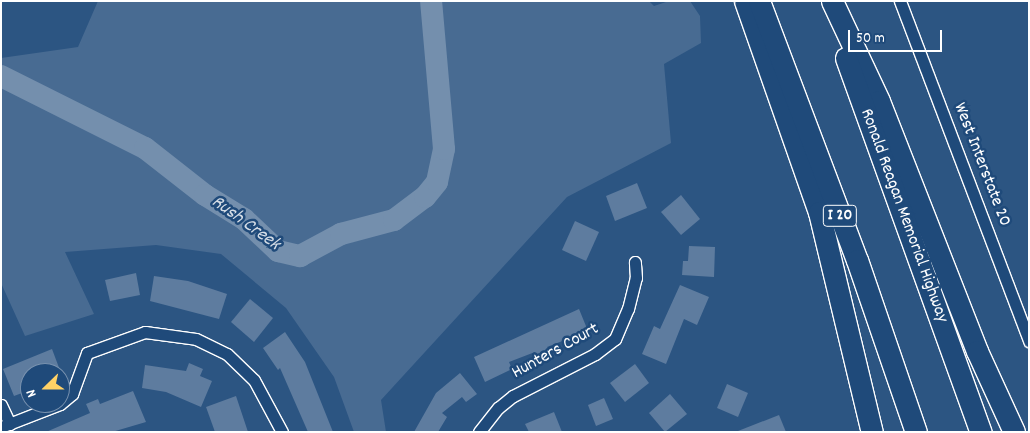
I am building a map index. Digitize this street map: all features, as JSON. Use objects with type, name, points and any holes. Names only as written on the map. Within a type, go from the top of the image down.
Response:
[{"type":"highway","points":[[745,1],[819,212],[872,432]]},
{"type":"highway","name":"I 20","points":[[759,1],[857,260],[916,432]]},
{"type":"highway","name":"Ronald Reagan Memorial Highway","points":[[825,1],[980,432]]},
{"type":"highway","points":[[832,1],[879,101],[977,351],[1014,432]]},
{"type":"street","name":"West Interstate 20","points":[[900,1],[1029,341]]},
{"type":"street","name":"Hunters Court","points":[[480,432],[498,408],[513,396],[595,354],[615,339],[628,309],[636,278],[635,262]]},
{"type":"street","points":[[1,405],[5,425],[60,404],[72,394],[87,353],[145,332],[196,339],[227,354],[243,367],[254,380],[282,432]]},
{"type":"shaded area","points":[[98,1],[649,1],[654,6],[669,1],[690,1],[700,16],[701,43],[664,64],[671,143],[567,197],[381,400],[386,432],[354,432],[334,377],[286,308],[221,254],[156,245],[65,252],[94,314],[25,336],[1,283],[1,58],[78,47]]},
{"type":"building","points":[[637,183],[647,208],[615,221],[606,196]]},
{"type":"building","points":[[681,195],[700,219],[681,235],[661,212]]},
{"type":"building","points":[[575,221],[599,232],[586,261],[562,250]]},
{"type":"building","points":[[689,246],[715,247],[714,277],[682,275],[683,261],[688,261]]},
{"type":"building","points":[[136,273],[140,295],[110,301],[105,280]]},
{"type":"building","points":[[154,276],[188,281],[227,294],[219,319],[150,301]]},
{"type":"building","points":[[680,285],[709,297],[697,325],[684,319],[666,364],[642,354],[654,326],[660,329]]},
{"type":"building","points":[[250,299],[273,318],[254,342],[231,322]]},
{"type":"building","points":[[579,309],[588,331],[547,347],[550,353],[537,358],[535,352],[509,362],[512,369],[485,382],[474,357]]},
{"type":"building","points":[[285,332],[305,362],[333,432],[308,432],[280,368],[278,370],[263,348]]},
{"type":"building","points":[[52,349],[57,363],[20,363],[20,394],[14,396],[3,369]]},
{"type":"building","points":[[189,363],[203,369],[200,376],[212,381],[201,407],[166,392],[142,388],[145,365],[186,371]]},
{"type":"building","points":[[635,364],[649,383],[625,402],[610,383]]},
{"type":"building","points":[[460,373],[477,394],[466,402],[462,397],[442,413],[447,417],[438,432],[414,432],[436,393]]},
{"type":"building","points":[[727,384],[748,393],[738,417],[717,408]]},
{"type":"building","points":[[133,391],[146,422],[112,432],[46,432],[90,413],[86,404],[98,399],[100,404]]},
{"type":"building","points":[[670,394],[687,414],[665,432],[649,413]]},
{"type":"building","points":[[236,396],[248,432],[215,432],[206,407]]},
{"type":"building","points":[[604,398],[613,419],[596,426],[588,405]]},
{"type":"building","points":[[554,412],[562,432],[529,432],[525,424]]},
{"type":"building","points":[[779,415],[786,432],[738,432],[738,431]]},
{"type":"waterway","name":"Rush Creek","points":[[1,76],[145,148],[205,195],[244,219],[278,251],[300,256],[341,234],[394,220],[425,197],[437,182],[444,149],[431,1]]}]
